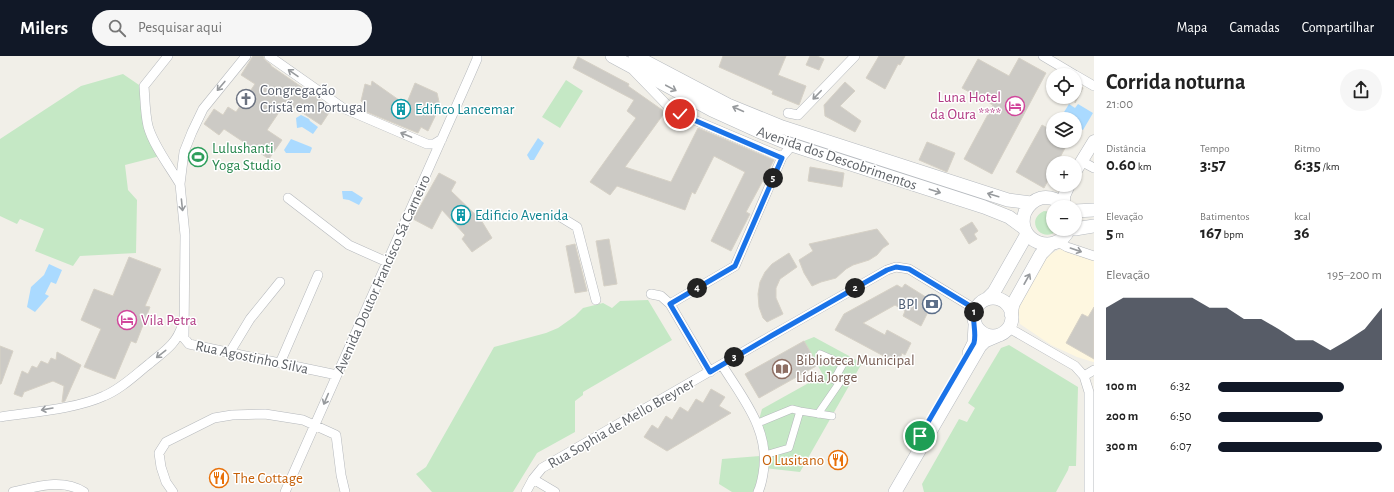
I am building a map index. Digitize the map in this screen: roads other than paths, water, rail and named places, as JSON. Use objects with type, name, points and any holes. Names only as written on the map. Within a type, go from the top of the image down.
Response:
[{"type":"main road","name":"Avenida dos Descobrimentos","points":[[612,56],[632,61],[728,105],[782,127],[1008,200],[1031,204]]},
{"type":"main road","name":"Avenida dos Descobrimentos","points":[[632,61],[734,121],[792,145],[984,207],[1009,217],[1037,242],[1044,244],[1062,236]]},
{"type":"main road","points":[[888,492],[974,343],[975,326],[973,318],[975,309],[994,292],[1026,231],[1023,221],[1027,208],[1036,200],[1046,198],[1055,200]]},
{"type":"main road","points":[[1082,209],[1094,210]]},
{"type":"main road","points":[[1082,229],[1094,226]]},
{"type":"main road","points":[[1011,314],[1013,304],[1041,254],[1064,236]]},
{"type":"main road","points":[[895,492],[980,346],[985,341],[1004,332],[1012,320],[1006,304],[995,298],[987,299]]},
{"type":"main road","points":[[975,326],[985,335],[991,336],[1004,332]]},
{"type":"street","points":[[168,56],[144,86],[148,128],[180,184]]},
{"type":"street","points":[[180,184],[184,152],[203,109],[246,56]]},
{"type":"street","points":[[270,56],[343,108],[427,144],[434,144],[442,139]]},
{"type":"street","name":"Avenida Doutor Francisco Sá Carneiro","points":[[285,492],[442,139],[477,56]]},
{"type":"street","points":[[788,113],[798,115],[855,56]]},
{"type":"street","points":[[1043,56],[1063,68]]},
{"type":"street","points":[[632,61],[666,104],[680,114],[782,158]]},
{"type":"street","points":[[1082,79],[1094,86]]},
{"type":"street","points":[[1082,159],[1094,141]]},
{"type":"street","points":[[670,304],[735,266],[782,158],[792,145]]},
{"type":"street","points":[[1082,167],[1094,168]]},
{"type":"street","name":"Rua Agostinho Silva","points":[[180,184],[185,235],[184,338],[189,344],[337,375]]},
{"type":"street","points":[[1046,198],[1055,192]]},
{"type":"street","points":[[288,198],[349,245],[387,262]]},
{"type":"street","points":[[559,216],[577,227],[596,300]]},
{"type":"street","points":[[1066,236],[1067,247],[1094,256]]},
{"type":"street","name":"Rua Sophia de Mello Breyner","points":[[526,492],[533,479],[542,468],[874,277],[896,267],[909,269],[975,309]]},
{"type":"street","points":[[280,363],[318,274]]},
{"type":"street","points":[[230,352],[250,319],[280,282]]},
{"type":"street","points":[[650,294],[661,296],[670,304],[710,372]]},
{"type":"street","points":[[0,417],[74,405],[104,396],[116,390],[170,347],[180,333],[184,323]]},
{"type":"street","points":[[1004,332],[1075,366],[1084,376],[1089,392],[1089,492]]},
{"type":"street","points":[[818,414],[840,382],[834,380],[843,364],[820,354]]},
{"type":"street","points":[[722,365],[758,424],[763,440],[765,455],[764,468],[758,492]]},
{"type":"street","points":[[1084,376],[1094,370]]},
{"type":"street","points":[[758,424],[792,409],[832,416]]},
{"type":"street","points":[[765,455],[788,448],[800,411]]},
{"type":"street","points":[[173,492],[166,482],[161,467],[159,453],[166,442],[214,418],[232,415],[265,414],[303,420],[336,435],[341,475],[345,492]]},
{"type":"street","points":[[533,479],[555,492]]},
{"type":"street","points":[[13,492],[59,484],[84,492]]},
{"type":"water","points":[[1069,104],[1075,108],[1078,104],[1093,113],[1083,130],[1082,112],[1064,112]]},
{"type":"water","points":[[301,115],[309,119],[318,127],[313,134],[302,127],[297,128],[296,118]]},
{"type":"water","points":[[538,138],[544,143],[534,160],[530,160],[527,155]]},
{"type":"water","points":[[291,139],[311,147],[310,153],[286,153],[284,150]]},
{"type":"water","points":[[342,191],[352,191],[363,198],[359,205],[343,199]]},
{"type":"water","points":[[49,264],[62,270],[56,284],[51,282],[45,294],[49,296],[35,312],[27,307],[31,287],[44,275]]},
{"type":"place","name":"Congregação Cristã em Portugal","points":[[246,99]]},
{"type":"place","name":"Luna Hotel da Oura ****","points":[[1015,106]]},
{"type":"place","name":"Edifico Lancemar","points":[[401,109]]},
{"type":"place","name":"Lulushanti Yoga Studio","points":[[198,157]]},
{"type":"place","name":"Edificio Avenida","points":[[461,215]]},
{"type":"place","name":"BPI","points":[[932,304]]},
{"type":"place","name":"Vila Petra","points":[[127,320]]},
{"type":"place","name":"Biblioteca Municipal Lídia Jorge","points":[[782,369]]},
{"type":"place","name":"O Lusitano","points":[[838,460]]},
{"type":"place","name":"The Cottage","points":[[219,478]]}]
